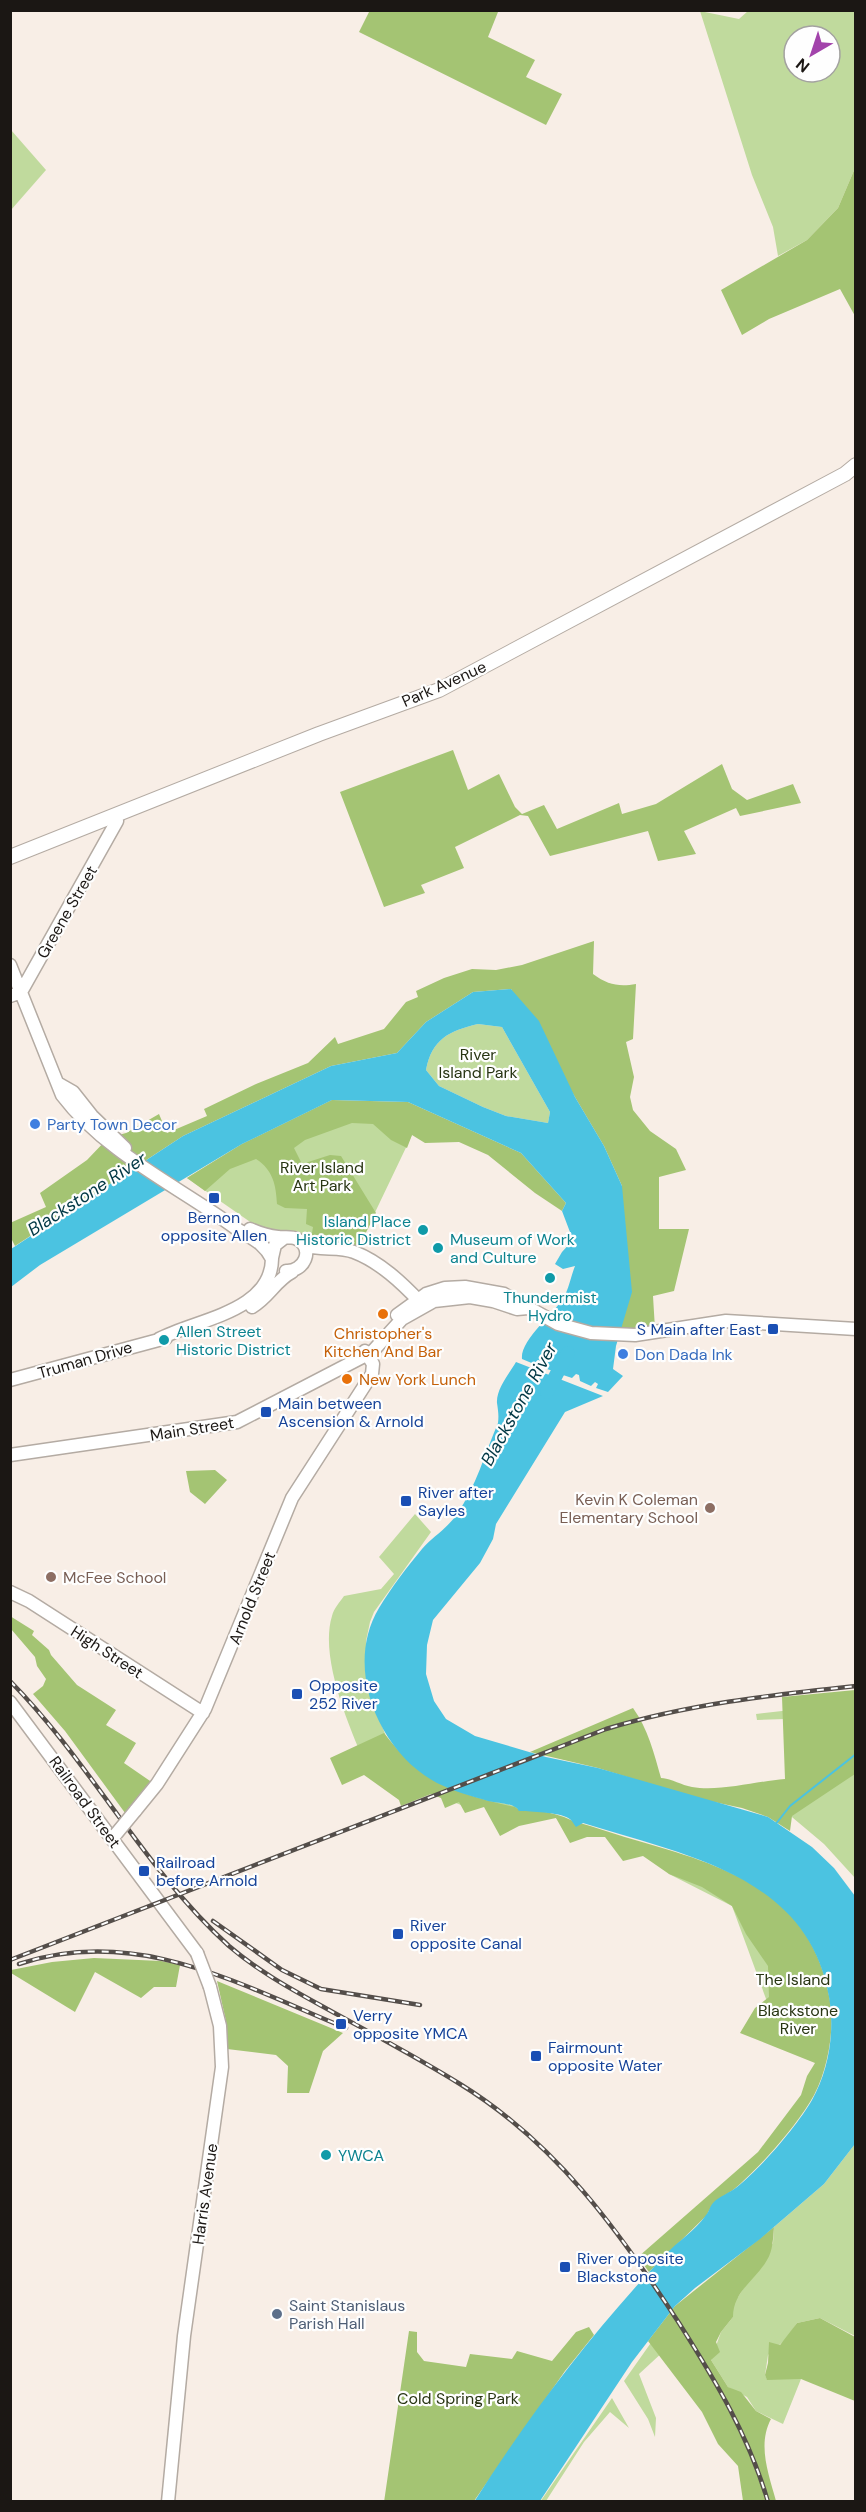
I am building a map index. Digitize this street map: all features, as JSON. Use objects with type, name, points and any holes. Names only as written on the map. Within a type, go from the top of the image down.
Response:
[{"type":"main road","name":"Park Avenue","points":[[10,857],[320,734],[439,690],[845,474],[855,465]]},
{"type":"main road","name":"Greene Street","points":[[16,994],[117,821]]},
{"type":"main road","points":[[10,965],[16,994],[59,1084],[73,1092],[110,1139],[142,1164],[260,1241],[279,1268],[297,1269],[322,1258],[363,1257]]},
{"type":"main road","points":[[224,1219],[260,1233],[295,1239],[318,1250],[354,1252],[408,1287],[420,1302]]},
{"type":"main road","points":[[272,1259],[275,1245],[284,1238]]},
{"type":"main road","points":[[297,1269],[306,1258],[304,1245]]},
{"type":"main road","name":"Truman Drive","points":[[159,1339],[241,1305],[255,1296],[268,1280],[272,1259]]},
{"type":"main road","name":"Truman Drive","points":[[10,1380],[178,1335],[246,1311],[265,1299],[280,1280],[297,1269]]},
{"type":"main road","name":"Main Street","points":[[10,1455],[233,1424],[375,1350],[420,1302],[444,1288],[477,1287],[513,1297],[558,1324],[580,1330],[626,1336],[726,1321],[855,1329]]},
{"type":"main road","name":"Arnold Street","points":[[114,1837],[157,1784],[203,1713],[294,1496],[372,1374],[373,1364],[364,1355]]},
{"type":"main road","name":"High Street","points":[[10,1592],[38,1607],[203,1713]]},
{"type":"main road","name":"Railroad Street","points":[[10,1702],[114,1837],[159,1902]]},
{"type":"main road","name":"Harris Avenue","points":[[159,1902],[197,1953],[210,1987],[220,2026],[222,2067],[184,2336],[168,2502]]},
{"type":"green space","points":[[370,10],[498,12],[488,37],[535,60],[526,77],[562,94],[546,125],[359,32]]},
{"type":"green space","points":[[700,11],[739,19],[748,11],[855,11],[855,168],[838,208],[807,240],[778,256],[773,227],[752,175]]},
{"type":"green space","points":[[11,130],[46,170],[10,210]]},
{"type":"green space","points":[[855,168],[855,316],[840,289],[769,319],[742,335],[721,290],[807,240],[838,208]]},
{"type":"green space","points":[[453,750],[468,790],[499,774],[515,807],[522,814],[544,805],[557,829],[619,803],[622,814],[656,804],[722,764],[732,789],[747,800],[793,784],[801,803],[740,816],[736,808],[684,831],[696,854],[658,861],[648,831],[550,856],[528,816],[520,815],[455,847],[464,868],[421,885],[425,893],[384,907],[340,792]]},
{"type":"green space","points":[[594,941],[593,974],[614,984],[636,984],[633,1039],[626,1042],[634,1077],[630,1097],[633,1110],[650,1131],[676,1149],[686,1170],[659,1177],[659,1229],[689,1229],[674,1291],[653,1296],[655,1329],[621,1333],[622,1186],[604,1146],[511,989],[473,992],[426,1022],[397,1053],[331,1066],[183,1136],[15,1246],[11,1238],[10,1223],[46,1207],[40,1193],[87,1160],[108,1138],[126,1133],[159,1114],[167,1133],[207,1116],[204,1109],[256,1084],[308,1063],[335,1037],[338,1044],[384,1029],[406,1002],[418,997],[416,991],[444,978],[472,969],[496,970],[522,965]]},
{"type":"green space","name":"River Island Park","points":[[478,1024],[502,1027],[550,1112],[548,1123],[506,1116],[483,1107],[439,1086],[426,1070],[433,1051],[443,1038],[450,1033]]},
{"type":"green space","name":"River Island Art Park","points":[[332,1100],[412,1135],[358,1248],[277,1233],[256,1226],[187,1178],[242,1144]]},
{"type":"green space","points":[[332,1100],[408,1102],[521,1153],[566,1203],[562,1211],[535,1193],[488,1155],[459,1142],[425,1143],[412,1135],[407,1148],[391,1140],[373,1124],[352,1123],[305,1140],[294,1148],[302,1164],[330,1155],[341,1156],[376,1213],[358,1248],[311,1239],[313,1227],[306,1224],[307,1209],[285,1208],[277,1204],[276,1190],[270,1173],[256,1159],[230,1169],[205,1191],[187,1178],[242,1144]]},
{"type":"green space","points":[[215,1470],[227,1480],[205,1504],[190,1492],[186,1471]]},
{"type":"green space","name":"Blackstone River","points":[[415,1514],[431,1532],[374,1612],[366,1641],[368,1688],[388,1742],[426,1779],[453,1792],[533,1810],[615,1835],[786,1911],[769,2007],[732,1906],[669,1874],[663,1864],[603,1834],[572,1836],[556,1818],[484,1807],[466,1807],[367,1768],[345,1714],[333,1672],[329,1633],[332,1616],[344,1596],[381,1589],[394,1574],[379,1557]]},
{"type":"green space","points":[[10,1616],[34,1631],[32,1635],[49,1650],[77,1685],[116,1710],[106,1725],[136,1743],[124,1763],[153,1783],[128,1817],[65,1731],[33,1694],[43,1686],[46,1679],[37,1666],[35,1657],[11,1629]]},
{"type":"green space","points":[[855,1690],[855,1774],[792,1816],[790,1831],[768,1817],[742,1808],[695,1798],[598,1768],[530,1752],[633,1708],[647,1733],[661,1778],[703,1788],[785,1779],[782,1697]]},
{"type":"green space","points":[[855,1708],[855,1878],[824,1844],[780,1807],[794,1793],[785,1719],[757,1720],[756,1714],[791,1710]]},
{"type":"green space","name":"The Island","points":[[384,1733],[398,1750],[427,1775],[458,1791],[520,1810],[559,1815],[676,1852],[737,1876],[764,1892],[787,1911],[806,1936],[821,1965],[830,2001],[830,2039],[821,2079],[810,2102],[768,2156],[739,2185],[717,2201],[707,2215],[649,2272],[638,2257],[758,2152],[801,2095],[807,2076],[815,2063],[740,2033],[755,2008],[769,1997],[768,1966],[746,1934],[732,1906],[702,1887],[669,1874],[643,1856],[623,1861],[605,1837],[587,1837],[570,1843],[556,1818],[519,1826],[500,1836],[484,1807],[465,1813],[459,1802],[445,1808],[441,1798],[431,1794],[401,1806],[399,1800],[364,1775],[342,1785],[330,1758]]},
{"type":"green space","points":[[94,1958],[161,1961],[180,1965],[176,1987],[154,1987],[141,1998],[95,1972],[75,2012],[11,1973],[11,1970],[52,1962]]},
{"type":"green space","points":[[217,1981],[343,2033],[323,2051],[309,2093],[287,2093],[288,2066],[276,2055],[227,2049],[226,2021]]},
{"type":"green space","points":[[855,2144],[855,2336],[820,2318],[797,2323],[786,2339],[768,2355],[765,2375],[767,2379],[801,2379],[783,2424],[756,2411],[747,2397],[728,2387],[711,2360],[721,2332],[733,2317],[664,2351],[639,2374],[656,2418],[655,2437],[648,2419],[624,2381],[655,2337],[738,2297],[773,2243],[774,2227],[824,2184]]},
{"type":"green space","points":[[774,2227],[769,2256],[737,2300],[733,2317],[716,2342],[720,2352],[711,2360],[728,2387],[741,2392],[756,2411],[771,2419],[765,2439],[765,2450],[776,2501],[743,2501],[738,2466],[718,2444],[702,2412],[648,2341],[675,2306]]},
{"type":"green space","points":[[820,2318],[855,2337],[855,2401],[801,2379],[767,2380],[765,2375],[769,2342],[780,2345],[797,2323]]},
{"type":"green space","name":"Cold Spring Park","points":[[589,2327],[594,2335],[565,2371],[474,2501],[384,2502],[409,2331],[417,2332],[417,2352],[424,2361],[466,2367],[470,2354],[512,2359],[517,2351],[552,2361],[576,2332]]},
{"type":"green space","points":[[612,2398],[629,2428],[610,2412],[584,2442],[546,2501],[540,2502]]},
{"type":"water","points":[[511,989],[539,1021],[575,1097],[604,1146],[622,1186],[632,1292],[616,1346],[613,1369],[623,1376],[608,1392],[596,1388],[598,1384],[595,1382],[591,1386],[580,1381],[579,1375],[576,1374],[572,1378],[560,1374],[560,1368],[557,1367],[553,1371],[541,1367],[541,1361],[538,1360],[534,1364],[522,1359],[526,1344],[564,1297],[575,1266],[563,1269],[555,1264],[573,1240],[562,1211],[566,1203],[521,1153],[408,1102],[332,1100],[242,1144],[40,1265],[11,1287],[11,1249],[183,1136],[331,1066],[397,1053],[426,1022],[473,992]],"holes":[[[478,1024],[502,1027],[550,1112],[548,1123],[506,1116],[483,1107],[439,1086],[426,1070],[437,1044],[450,1033]]]},
{"type":"water","points":[[516,1362],[603,1396],[565,1412],[496,1524],[493,1539],[480,1563],[433,1620],[427,1645],[426,1674],[434,1701],[446,1719],[475,1736],[546,1757],[598,1768],[768,1817],[812,1847],[834,1868],[855,1896],[855,2144],[824,2184],[760,2239],[675,2306],[632,2362],[540,2501],[474,2502],[540,2405],[613,2313],[665,2255],[702,2221],[713,2203],[737,2187],[757,2169],[797,2122],[812,2100],[823,2076],[831,2037],[829,1997],[817,1956],[796,1922],[768,1896],[736,1876],[661,1846],[583,1823],[576,1827],[571,1820],[561,1815],[519,1811],[509,1805],[488,1801],[443,1786],[416,1769],[398,1751],[384,1730],[373,1706],[366,1682],[365,1656],[369,1631],[379,1608],[399,1578],[422,1549],[453,1520],[464,1504],[498,1423],[497,1398],[499,1392]]},
{"type":"waterway","name":"Blackstone River","points":[[547,1392],[568,1353]]},
{"type":"waterway","points":[[775,1825],[790,1806],[856,1754]]},
{"type":"railway","points":[[10,1681],[66,1746],[170,1884],[229,1946],[285,1985],[460,2084],[495,2107],[556,2161],[583,2191],[633,2255],[692,2344],[741,2431],[768,2502]]},
{"type":"railway","points":[[10,1960],[606,1729],[699,1707],[856,1686]]},
{"type":"railway","points":[[213,1921],[282,1970],[321,1989],[420,2005]]},
{"type":"railway","points":[[19,1964],[63,1954],[105,1952],[146,1956],[187,1965],[227,1979],[346,2028]]},
{"type":"place","name":"Party Town Decor","points":[[35,1124]]},
{"type":"place","name":"Bernon opposite Allen","points":[[214,1198]]},
{"type":"place","name":"Island Place Historic District","points":[[423,1230]]},
{"type":"place","name":"Museum of Work and Culture","points":[[438,1248]]},
{"type":"place","name":"Thundermist Hydro","points":[[550,1278]]},
{"type":"place","name":"Christopher's Kitchen And Bar","points":[[383,1314]]},
{"type":"place","name":"S Main after East","points":[[773,1329]]},
{"type":"place","name":"Allen Street Historic District","points":[[164,1340]]},
{"type":"place","name":"Don Dada Ink","points":[[623,1354]]},
{"type":"place","name":"New York Lunch","points":[[347,1379]]},
{"type":"place","name":"Main between Ascension & Arnold","points":[[266,1412]]},
{"type":"place","name":"River after Sayles","points":[[406,1501]]},
{"type":"place","name":"Kevin K Coleman Elementary School","points":[[710,1508]]},
{"type":"place","name":"McFee School","points":[[51,1577]]},
{"type":"place","name":"Opposite 252 River","points":[[297,1694]]},
{"type":"place","name":"Railroad before Arnold","points":[[144,1871]]},
{"type":"place","name":"River opposite Canal","points":[[398,1934]]},
{"type":"place","name":"Verry opposite YMCA","points":[[341,2024]]},
{"type":"place","name":"Fairmount opposite Water","points":[[536,2056]]},
{"type":"place","name":"YWCA","points":[[326,2155]]},
{"type":"place","name":"River opposite Blackstone","points":[[565,2267]]},
{"type":"place","name":"Saint Stanislaus Parish Hall","points":[[277,2314]]}]
